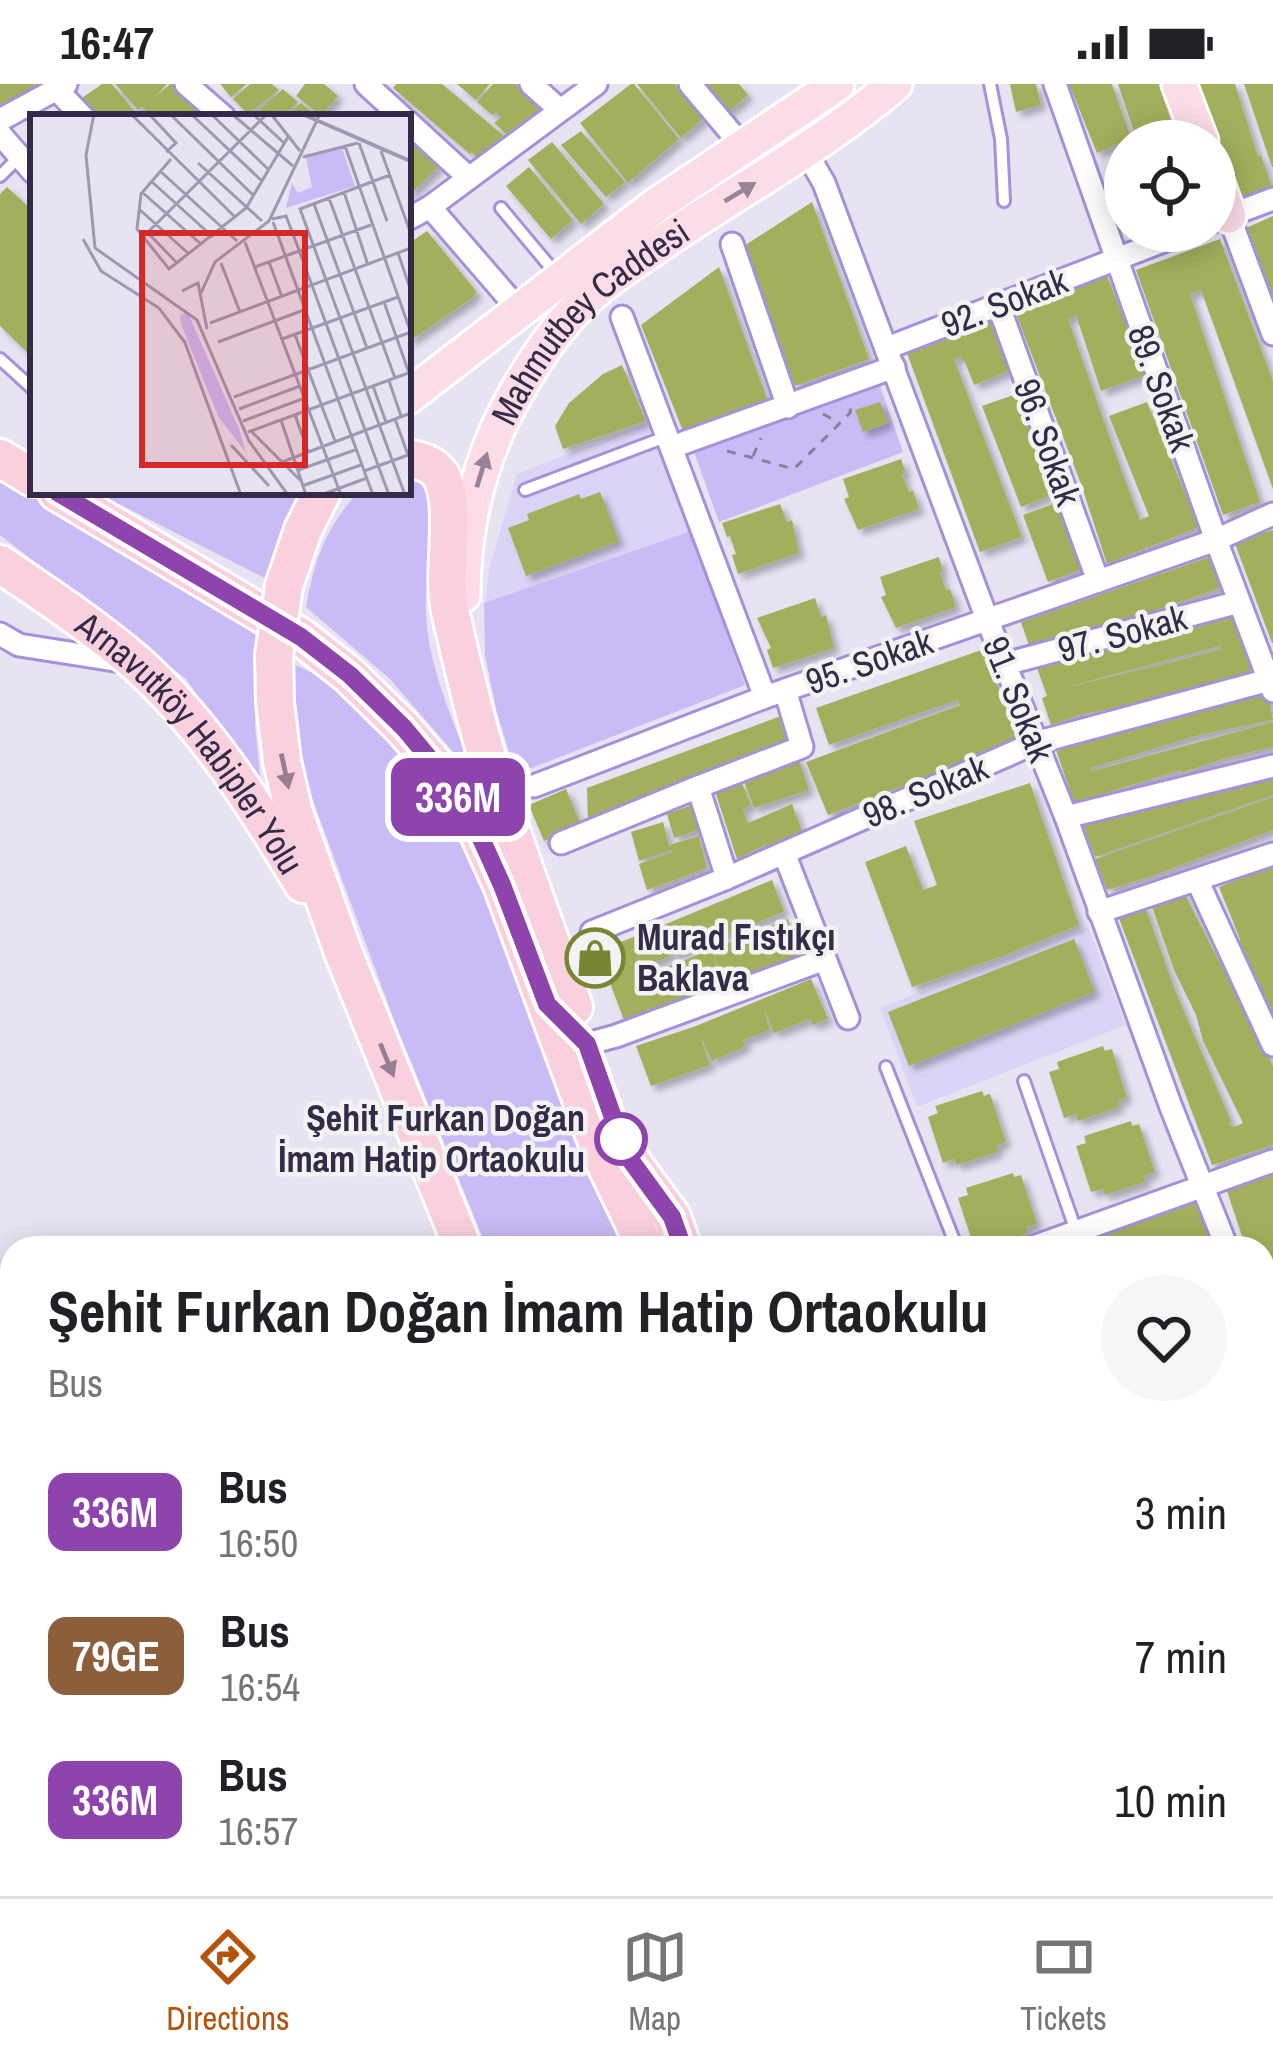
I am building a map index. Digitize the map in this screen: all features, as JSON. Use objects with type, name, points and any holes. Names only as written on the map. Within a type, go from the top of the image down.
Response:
[{"type":"highway","points":[[0,455],[30,460]]},
{"type":"highway","points":[[0,455],[30,476]]},
{"type":"highway","points":[[411,459],[439,472],[446,488],[446,593],[464,669],[515,841],[626,1154],[643,1236]]},
{"type":"highway","points":[[61,495],[301,637],[350,675],[434,764],[479,834],[502,885],[604,1161],[641,1236]]},
{"type":"highway","points":[[320,495],[288,575],[274,655],[282,761],[294,813],[343,952],[458,1236]]},
{"type":"highway","points":[[288,575],[342,495]]},
{"type":"highway","name":"Arnavutköy Habipler Yolu","points":[[0,564],[136,663],[178,707],[278,843],[343,952]]},
{"type":"highway","points":[[547,1004],[587,1044]]},
{"type":"highway","points":[[626,1154],[672,1217],[679,1236]]},
{"type":"main road","name":"Mahmutbey Caddesi","points":[[412,386],[656,206],[836,84]]},
{"type":"main road","name":"Mahmutbey Caddesi","points":[[464,669],[465,561],[484,460],[515,392],[550,339],[607,281],[806,152],[895,84]]},
{"type":"main road","points":[[1179,84],[1193,120]]},
{"type":"street","points":[[186,84],[221,114]]},
{"type":"street","points":[[366,84],[398,114]]},
{"type":"street","points":[[531,84],[560,110]]},
{"type":"street","points":[[411,217],[596,84]]},
{"type":"street","points":[[690,84],[743,147]]},
{"type":"street","name":"89. Sokak","points":[[1054,84],[1271,685]]},
{"type":"street","points":[[0,120],[62,87],[81,114]]},
{"type":"street","points":[[411,125],[470,178]]},
{"type":"street","name":"91. Sokak","points":[[806,152],[824,183],[1223,1236]]},
{"type":"street","points":[[1236,214],[1273,200]]},
{"type":"street","points":[[430,207],[518,310]]},
{"type":"street","points":[[732,244],[788,407]]},
{"type":"street","points":[[1236,251],[1273,334]]},
{"type":"street","name":"92. Sokak","points":[[677,441],[854,382],[890,358],[998,304],[1132,252]]},
{"type":"street","name":"96. Sokak","points":[[998,304],[1098,581]]},
{"type":"street","points":[[561,843],[802,747],[775,693],[677,441],[622,317]]},
{"type":"street","name":"95. Sokak","points":[[534,786],[775,693],[1216,540],[1273,514]]},
{"type":"street","name":"97. Sokak","points":[[1005,664],[1239,602]]},
{"type":"street","points":[[0,634],[19,645],[136,663]]},
{"type":"street","name":"98. Sokak","points":[[592,932],[728,878],[1035,743],[1271,685]]},
{"type":"street","points":[[1066,817],[1273,766]]},
{"type":"street","points":[[698,787],[728,878]]},
{"type":"street","points":[[784,853],[848,1018]]},
{"type":"street","points":[[1100,912],[1273,854]]},
{"type":"street","points":[[1197,880],[1273,1045]]},
{"type":"street","points":[[587,1044],[825,959]]},
{"type":"street","points":[[1064,1236],[1273,1161]]},
{"type":"lane","points":[[990,84],[1001,139],[1004,201]]},
{"type":"lane","points":[[0,176],[12,151]]},
{"type":"lane","points":[[501,208],[560,278]]},
{"type":"lane","points":[[0,359],[30,386]]},
{"type":"lane","points":[[525,490],[677,441]]},
{"type":"lane","points":[[886,1067],[952,1236]]},
{"type":"lane","points":[[1024,1081],[1076,1232]]},
{"type":"path","points":[[677,441],[794,469],[850,413],[854,382]]},
{"type":"shaded area","points":[[878,380],[903,452],[719,522],[693,449]]},
{"type":"shaded area","points":[[649,422],[691,531],[485,603],[490,565],[517,474]]},
{"type":"shaded area","points":[[0,474],[30,495],[119,540],[256,628],[255,724],[261,787],[186,679],[0,535]]},
{"type":"shaded area","points":[[411,474],[429,490],[433,533],[426,599],[428,634],[444,696],[474,776],[389,678],[306,607],[323,545],[356,495],[411,495]]},
{"type":"shaded area","points":[[101,495],[298,495],[265,578]]},
{"type":"shaded area","points":[[691,531],[745,685],[516,774],[485,655],[484,603]]},
{"type":"shaded area","points":[[295,665],[347,695],[381,724],[422,768],[448,808],[522,979],[620,1236],[482,1236],[396,1025],[309,790],[295,721]]},
{"type":"shaded area","points":[[1088,927],[1126,1025],[917,1107],[880,1008]]},
{"type":"building","points":[[0,84],[40,84],[3,111]]},
{"type":"building","points":[[102,84],[112,84],[135,112],[93,114],[82,98]]},
{"type":"building","points":[[115,84],[167,84],[154,98],[170,84],[177,84],[206,111],[149,114],[142,107],[138,110]]},
{"type":"building","points":[[220,84],[247,84],[231,97]]},
{"type":"building","points":[[250,84],[272,84],[279,90],[248,114],[233,99]]},
{"type":"building","points":[[305,84],[324,84],[338,96],[318,114],[296,96]]},
{"type":"building","points":[[396,84],[442,84],[504,136],[476,157],[393,88]]},
{"type":"building","points":[[457,84],[490,84],[476,100]]},
{"type":"building","points":[[493,84],[516,84],[542,108],[506,134],[494,123],[501,117],[477,102]]},
{"type":"building","points":[[631,84],[679,139],[628,183],[580,123]]},
{"type":"building","points":[[637,84],[675,84],[704,118],[681,138]]},
{"type":"building","points":[[698,84],[739,84],[748,95],[725,115]]},
{"type":"building","points":[[1010,84],[1036,84],[1041,105],[1016,112]]},
{"type":"building","points":[[1069,84],[1112,84],[1125,120],[1104,120],[1104,150],[1097,153]]},
{"type":"building","points":[[1118,84],[1159,84],[1170,120],[1130,120]]},
{"type":"building","points":[[1190,84],[1235,84],[1273,190],[1236,202],[1236,120],[1206,120]]},
{"type":"building","points":[[1244,84],[1273,84],[1273,167],[1272,167]]},
{"type":"building","points":[[283,89],[298,102],[285,114],[254,114]]},
{"type":"building","points":[[301,103],[314,114],[288,114]]},
{"type":"building","points":[[581,131],[625,182],[606,197],[561,145]]},
{"type":"building","points":[[411,139],[440,165],[411,194]]},
{"type":"building","points":[[552,142],[604,204],[581,224],[528,160]]},
{"type":"building","points":[[529,167],[573,220],[551,239],[506,186]]},
{"type":"building","points":[[7,187],[30,208],[30,355],[0,326],[0,194]]},
{"type":"building","points":[[812,202],[869,359],[795,386],[744,246]]},
{"type":"building","points":[[1273,216],[1273,298],[1246,228]]},
{"type":"building","points":[[427,231],[476,291],[411,340],[411,242]]},
{"type":"building","points":[[1185,252],[1225,252],[1273,381],[1273,489],[1201,290],[1190,294],[1260,502],[1223,515],[1136,270]]},
{"type":"building","points":[[719,267],[767,399],[683,431],[641,325]]},
{"type":"building","points":[[1107,275],[1145,375],[1101,391],[1076,315],[1068,319],[1121,469],[1140,520],[1149,516],[1109,416],[1147,402],[1199,527],[1107,564],[1015,311]]},
{"type":"building","points":[[993,321],[1011,370],[974,385],[965,362],[954,359],[1022,537],[980,552],[907,353]]},
{"type":"building","points":[[622,365],[646,421],[563,449],[555,426],[569,403],[603,374]]},
{"type":"building","points":[[1016,394],[1056,493],[1021,507],[982,406]]},
{"type":"building","points":[[880,402],[888,423],[863,432],[855,410]]},
{"type":"building","points":[[901,459],[906,473],[902,474],[919,509],[858,530],[844,499],[849,497],[843,479]]},
{"type":"building","points":[[600,492],[619,541],[526,576],[508,528],[529,520],[527,514],[579,494],[581,499]]},
{"type":"building","points":[[1061,501],[1086,568],[1048,582],[1023,515]]},
{"type":"building","points":[[780,504],[787,522],[792,520],[799,553],[738,574],[732,555],[736,554],[722,523]]},
{"type":"building","points":[[1273,530],[1273,643],[1272,643],[1234,541]]},
{"type":"building","points":[[1212,556],[1223,587],[1032,654],[1021,622]]},
{"type":"building","points":[[939,557],[940,573],[956,607],[896,628],[881,597],[886,595],[880,577]]},
{"type":"building","points":[[815,598],[821,617],[826,615],[834,648],[773,668],[767,650],[771,648],[757,618]]},
{"type":"building","points":[[1234,606],[1256,673],[1181,696],[1079,715],[1051,725],[1036,665]],"holes":[[[1220,646],[1172,662],[1063,688]]]},
{"type":"building","points":[[984,649],[1018,741],[828,815],[806,762],[960,705],[957,700],[829,745],[816,708]]},
{"type":"building","points":[[1267,692],[1273,720],[1196,736],[1091,768],[1273,722],[1273,747],[1074,803],[1055,747],[1109,737]]},
{"type":"building","points":[[781,716],[789,740],[655,791],[657,795],[588,825],[587,788]]},
{"type":"building","points":[[798,756],[809,790],[754,808],[742,775]]},
{"type":"building","points":[[1273,768],[1273,795],[1095,857],[1083,826]]},
{"type":"building","points":[[741,781],[751,805],[743,809],[748,823],[792,804],[803,834],[737,859],[715,791]]},
{"type":"building","points":[[1030,783],[1079,925],[912,987],[865,862],[906,846],[923,890],[937,885],[914,821]]},
{"type":"building","points":[[566,789],[581,825],[544,841],[529,805]]},
{"type":"building","points":[[1273,797],[1273,830],[1107,890],[1095,859]]},
{"type":"building","points":[[697,803],[705,828],[674,838],[667,814]]},
{"type":"building","points":[[663,822],[669,845],[699,836],[707,868],[647,890],[639,864],[672,850],[639,861],[631,832]]},
{"type":"building","points":[[1273,865],[1273,1028],[1236,947],[1240,939],[1219,887]]},
{"type":"building","points":[[772,880],[784,912],[708,942],[701,925],[706,943],[673,956],[661,926]]},
{"type":"building","points":[[1182,889],[1273,1066],[1273,1145],[1212,1165],[1117,913],[1144,903],[1173,985],[1234,1127],[1243,1123],[1203,1041],[1150,901]]},
{"type":"building","points":[[788,919],[801,954],[724,982],[714,958],[722,983],[695,993],[687,975],[694,994],[624,1020],[598,951],[659,927],[671,956],[642,967],[636,954],[644,976]]},
{"type":"building","points":[[1074,939],[1095,992],[909,1066],[888,1012]]},
{"type":"building","points":[[811,979],[828,1019],[813,1025],[810,1019],[774,1033],[764,1010],[770,1030],[743,1040],[746,1046],[712,1061],[700,1035],[710,1065],[651,1086],[636,1046]]},
{"type":"building","points":[[1103,1046],[1105,1051],[1112,1049],[1127,1098],[1117,1101],[1119,1107],[1078,1121],[1076,1114],[1064,1118],[1049,1072],[1059,1069],[1057,1062]]},
{"type":"building","points":[[982,1091],[984,1096],[990,1094],[1006,1142],[996,1146],[998,1152],[957,1165],[954,1159],[943,1163],[928,1117],[938,1113],[935,1106]]},
{"type":"building","points":[[1131,1121],[1132,1126],[1139,1124],[1155,1172],[1144,1176],[1146,1182],[1105,1195],[1103,1189],[1091,1192],[1076,1146],[1086,1143],[1084,1136]]},
{"type":"building","points":[[1013,1173],[1014,1177],[1021,1175],[1037,1224],[1026,1227],[1028,1233],[1019,1236],[970,1236],[958,1198],[968,1195],[966,1188]]},
{"type":"building","points":[[1273,1175],[1273,1236],[1242,1236],[1227,1191]]},
{"type":"building","points":[[1200,1201],[1211,1236],[1101,1236]]},
{"type":"bus line","name":"336M","points":[[62,495],[301,637],[350,675],[434,764],[479,834],[547,1004],[587,1044],[626,1154],[672,1217],[679,1236]]},
{"type":"place","name":"Murad Fıstıkçı Baklava","points":[[595,958]]},
{"type":"place","name":"Şehit Furkan Doğan İmam Hatip Ortaokulu","points":[[621,1139]]}]
